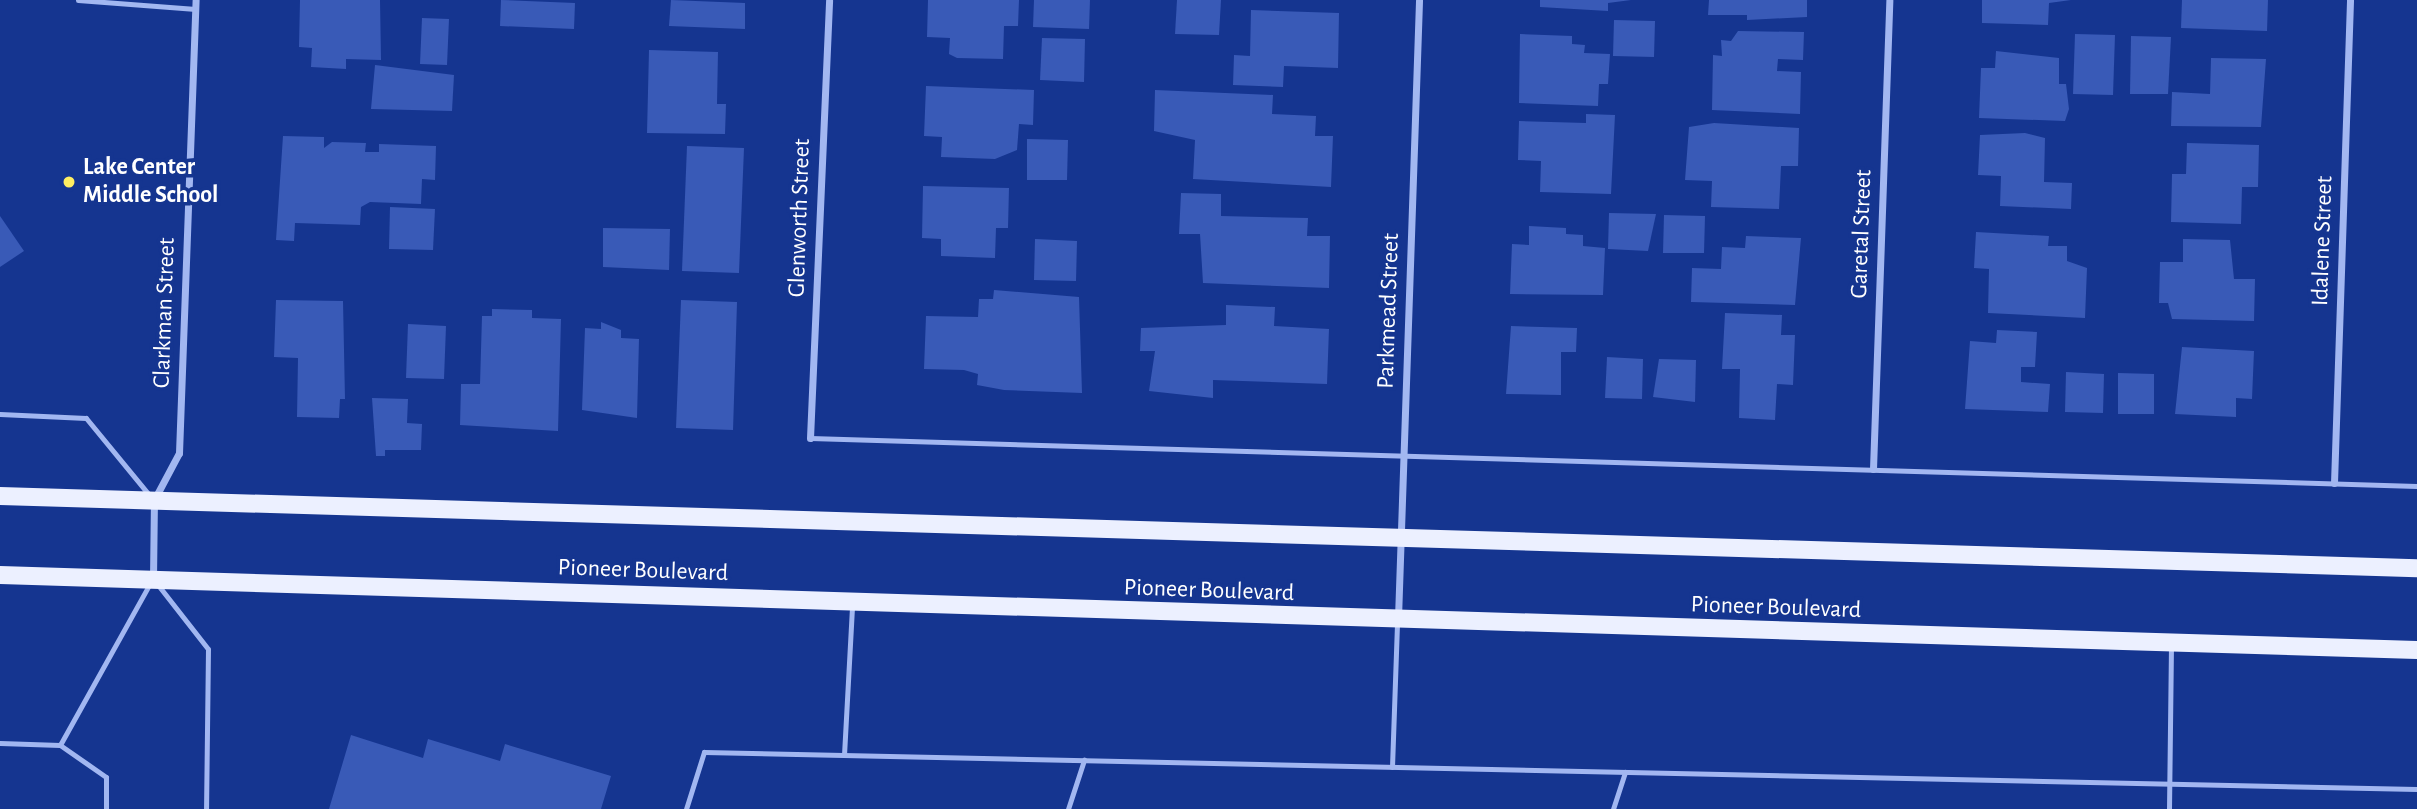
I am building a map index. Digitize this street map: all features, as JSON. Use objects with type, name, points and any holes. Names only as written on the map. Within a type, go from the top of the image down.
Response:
[{"type":"main road","points":[[0,496],[2417,568]]},
{"type":"main road","name":"Pioneer Boulevard","points":[[0,575],[1398,622],[2417,650]]},
{"type":"street","name":"Glenworth Street","points":[[810,438],[829,0]]},
{"type":"street","name":"Parkmead Street","points":[[1398,622],[1419,0]]},
{"type":"street","name":"Garetal Street","points":[[1873,469],[1889,0]]},
{"type":"street","name":"Idalene Street","points":[[2334,483],[2350,0]]},
{"type":"street","name":"Clarkman Street","points":[[153,579],[154,500],[179,453],[196,4]]},
{"type":"lane","points":[[78,0],[196,4]]},
{"type":"lane","points":[[0,414],[86,418],[154,500]]},
{"type":"lane","points":[[810,438],[2417,486]]},
{"type":"lane","points":[[60,745],[153,579],[208,649],[206,809]]},
{"type":"lane","points":[[844,755],[853,603]]},
{"type":"lane","points":[[1392,767],[1398,622]]},
{"type":"lane","points":[[2169,809],[2171,644]]},
{"type":"lane","points":[[0,743],[60,745],[106,777],[106,809]]},
{"type":"lane","points":[[686,809],[704,752],[2417,789]]},
{"type":"lane","points":[[1068,809],[1084,760]]},
{"type":"lane","points":[[1613,809],[1625,772]]},
{"type":"building","points":[[300,0],[380,0],[381,60],[346,59],[346,69],[311,67],[312,48],[299,47]]},
{"type":"building","points":[[501,0],[575,3],[574,29],[500,26]]},
{"type":"building","points":[[671,0],[745,3],[745,29],[669,26]]},
{"type":"building","points":[[928,0],[1019,0],[1018,26],[1004,26],[1003,59],[957,58],[949,54],[950,38],[927,37]]},
{"type":"building","points":[[1034,0],[1090,0],[1089,29],[1033,27]]},
{"type":"building","points":[[1177,0],[1221,0],[1219,35],[1175,34]]},
{"type":"building","points":[[1540,0],[1631,0],[1608,3],[1608,11],[1540,7]]},
{"type":"building","points":[[1709,0],[1807,0],[1807,17],[1747,20],[1747,15],[1708,15]]},
{"type":"building","points":[[1982,0],[2071,0],[2049,3],[2048,25],[1982,23]]},
{"type":"building","points":[[2182,0],[2268,0],[2267,31],[2181,28]]},
{"type":"building","points":[[1251,10],[1339,13],[1338,68],[1284,66],[1283,87],[1233,85],[1234,55],[1250,56]]},
{"type":"building","points":[[422,18],[449,19],[447,65],[420,64]]},
{"type":"building","points":[[1614,20],[1655,21],[1654,57],[1613,56]]},
{"type":"building","points":[[1738,31],[1804,32],[1803,60],[1778,59],[1777,71],[1801,72],[1800,114],[1712,110],[1713,55],[1722,56],[1721,40],[1731,41]]},
{"type":"building","points":[[1520,34],[1572,36],[1572,44],[1585,45],[1584,53],[1610,54],[1608,84],[1599,84],[1598,106],[1519,103]]},
{"type":"building","points":[[2075,34],[2115,35],[2113,95],[2073,94]]},
{"type":"building","points":[[2131,36],[2171,37],[2168,94],[2130,94]]},
{"type":"building","points":[[1042,38],[1085,39],[1084,82],[1040,80]]},
{"type":"building","points":[[649,50],[718,52],[717,104],[726,104],[725,134],[647,133]]},
{"type":"building","points":[[1996,51],[2059,58],[2059,84],[2066,84],[2069,109],[2065,121],[1979,118],[1981,68],[1995,68]]},
{"type":"building","points":[[2211,58],[2266,59],[2261,127],[2171,126],[2172,92],[2210,94]]},
{"type":"building","points":[[375,65],[454,75],[452,111],[371,109]]},
{"type":"building","points":[[926,86],[1034,90],[1033,125],[1019,124],[1017,150],[995,159],[941,157],[942,137],[924,136]]},
{"type":"building","points":[[1155,90],[1273,95],[1272,114],[1316,116],[1315,136],[1333,136],[1331,187],[1193,179],[1195,140],[1154,131]]},
{"type":"building","points":[[1586,114],[1615,115],[1611,194],[1540,192],[1541,161],[1518,160],[1519,121],[1586,123]]},
{"type":"building","points":[[1714,123],[1799,128],[1798,166],[1781,166],[1779,209],[1711,207],[1712,181],[1685,180],[1689,127]]},
{"type":"building","points":[[2025,133],[2045,138],[2044,182],[2072,183],[2071,209],[2000,206],[2001,176],[1978,175],[1980,135]]},
{"type":"building","points":[[283,136],[324,137],[324,148],[332,142],[366,143],[365,152],[379,152],[379,144],[436,146],[435,180],[422,179],[421,204],[370,202],[361,207],[360,225],[295,223],[294,241],[276,240]]},
{"type":"building","points":[[1027,139],[1068,140],[1067,180],[1027,180]]},
{"type":"building","points":[[2187,143],[2259,145],[2258,187],[2242,187],[2241,224],[2171,222],[2172,174],[2186,174]]},
{"type":"building","points":[[687,146],[744,148],[739,273],[682,271]]},
{"type":"building","points":[[923,186],[1009,188],[1008,228],[996,228],[995,258],[941,256],[941,239],[922,238]]},
{"type":"building","points":[[1181,193],[1221,194],[1221,216],[1308,218],[1307,236],[1330,236],[1329,288],[1203,283],[1200,234],[1179,234]]},
{"type":"building","points":[[390,207],[435,209],[433,250],[389,249]]},
{"type":"building","points":[[1609,213],[1656,214],[1648,251],[1608,249]]},
{"type":"building","points":[[1664,215],[1705,216],[1704,253],[1663,253]]},
{"type":"building","points":[[0,216],[24,251],[0,267]]},
{"type":"building","points":[[1529,226],[1566,228],[1566,234],[1583,235],[1583,246],[1605,248],[1603,295],[1510,294],[1512,244],[1529,245]]},
{"type":"building","points":[[603,228],[670,229],[669,270],[603,267]]},
{"type":"building","points":[[1976,232],[2049,236],[2048,246],[2067,246],[2067,261],[2087,268],[2085,318],[1988,313],[1989,269],[1974,268]]},
{"type":"building","points":[[1746,236],[1801,238],[1795,305],[1691,302],[1692,268],[1721,269],[1722,247],[1745,248]]},
{"type":"building","points":[[1035,239],[1077,241],[1076,281],[1034,280]]},
{"type":"building","points":[[2183,239],[2230,240],[2234,279],[2255,279],[2254,321],[2172,319],[2168,303],[2159,303],[2160,262],[2183,262]]},
{"type":"building","points":[[994,290],[1079,297],[1082,393],[1004,390],[977,385],[978,374],[964,370],[924,369],[926,316],[978,317],[979,299],[993,299]]},
{"type":"building","points":[[276,300],[343,301],[345,399],[340,399],[339,418],[297,417],[298,358],[274,357]]},
{"type":"building","points":[[681,300],[737,302],[733,430],[676,428]]},
{"type":"building","points":[[1226,305],[1275,307],[1274,326],[1329,329],[1327,384],[1213,380],[1213,398],[1149,391],[1155,351],[1140,351],[1141,328],[1226,325]]},
{"type":"building","points":[[492,309],[532,310],[532,318],[561,319],[558,431],[460,425],[461,384],[480,384],[482,316],[492,316]]},
{"type":"building","points":[[1725,313],[1782,315],[1781,335],[1795,335],[1793,385],[1777,384],[1775,420],[1739,418],[1740,369],[1722,369]]},
{"type":"building","points":[[601,322],[621,330],[621,338],[639,339],[637,418],[582,410],[585,328],[601,329]]},
{"type":"building","points":[[408,324],[446,326],[444,379],[406,378]]},
{"type":"building","points":[[1511,326],[1577,328],[1576,352],[1561,352],[1561,395],[1506,394]]},
{"type":"building","points":[[1997,330],[2037,332],[2035,367],[2021,367],[2021,382],[2050,384],[2048,412],[1965,409],[1970,341],[1996,343]]},
{"type":"building","points":[[2182,347],[2254,351],[2252,399],[2236,398],[2236,417],[2175,414]]},
{"type":"building","points":[[1607,357],[1643,359],[1642,399],[1605,398]]},
{"type":"building","points":[[1659,359],[1696,360],[1695,402],[1653,397]]},
{"type":"building","points":[[2066,372],[2104,374],[2103,413],[2065,412]]},
{"type":"building","points":[[2118,373],[2154,374],[2154,414],[2118,414]]},
{"type":"building","points":[[372,398],[408,399],[407,423],[422,424],[421,450],[385,450],[385,456],[376,456]]},
{"type":"building","points":[[351,735],[423,758],[428,739],[500,761],[505,744],[611,776],[601,809],[329,809]]},
{"type":"place","name":"Lake Center Middle School","points":[[69,182]]}]
